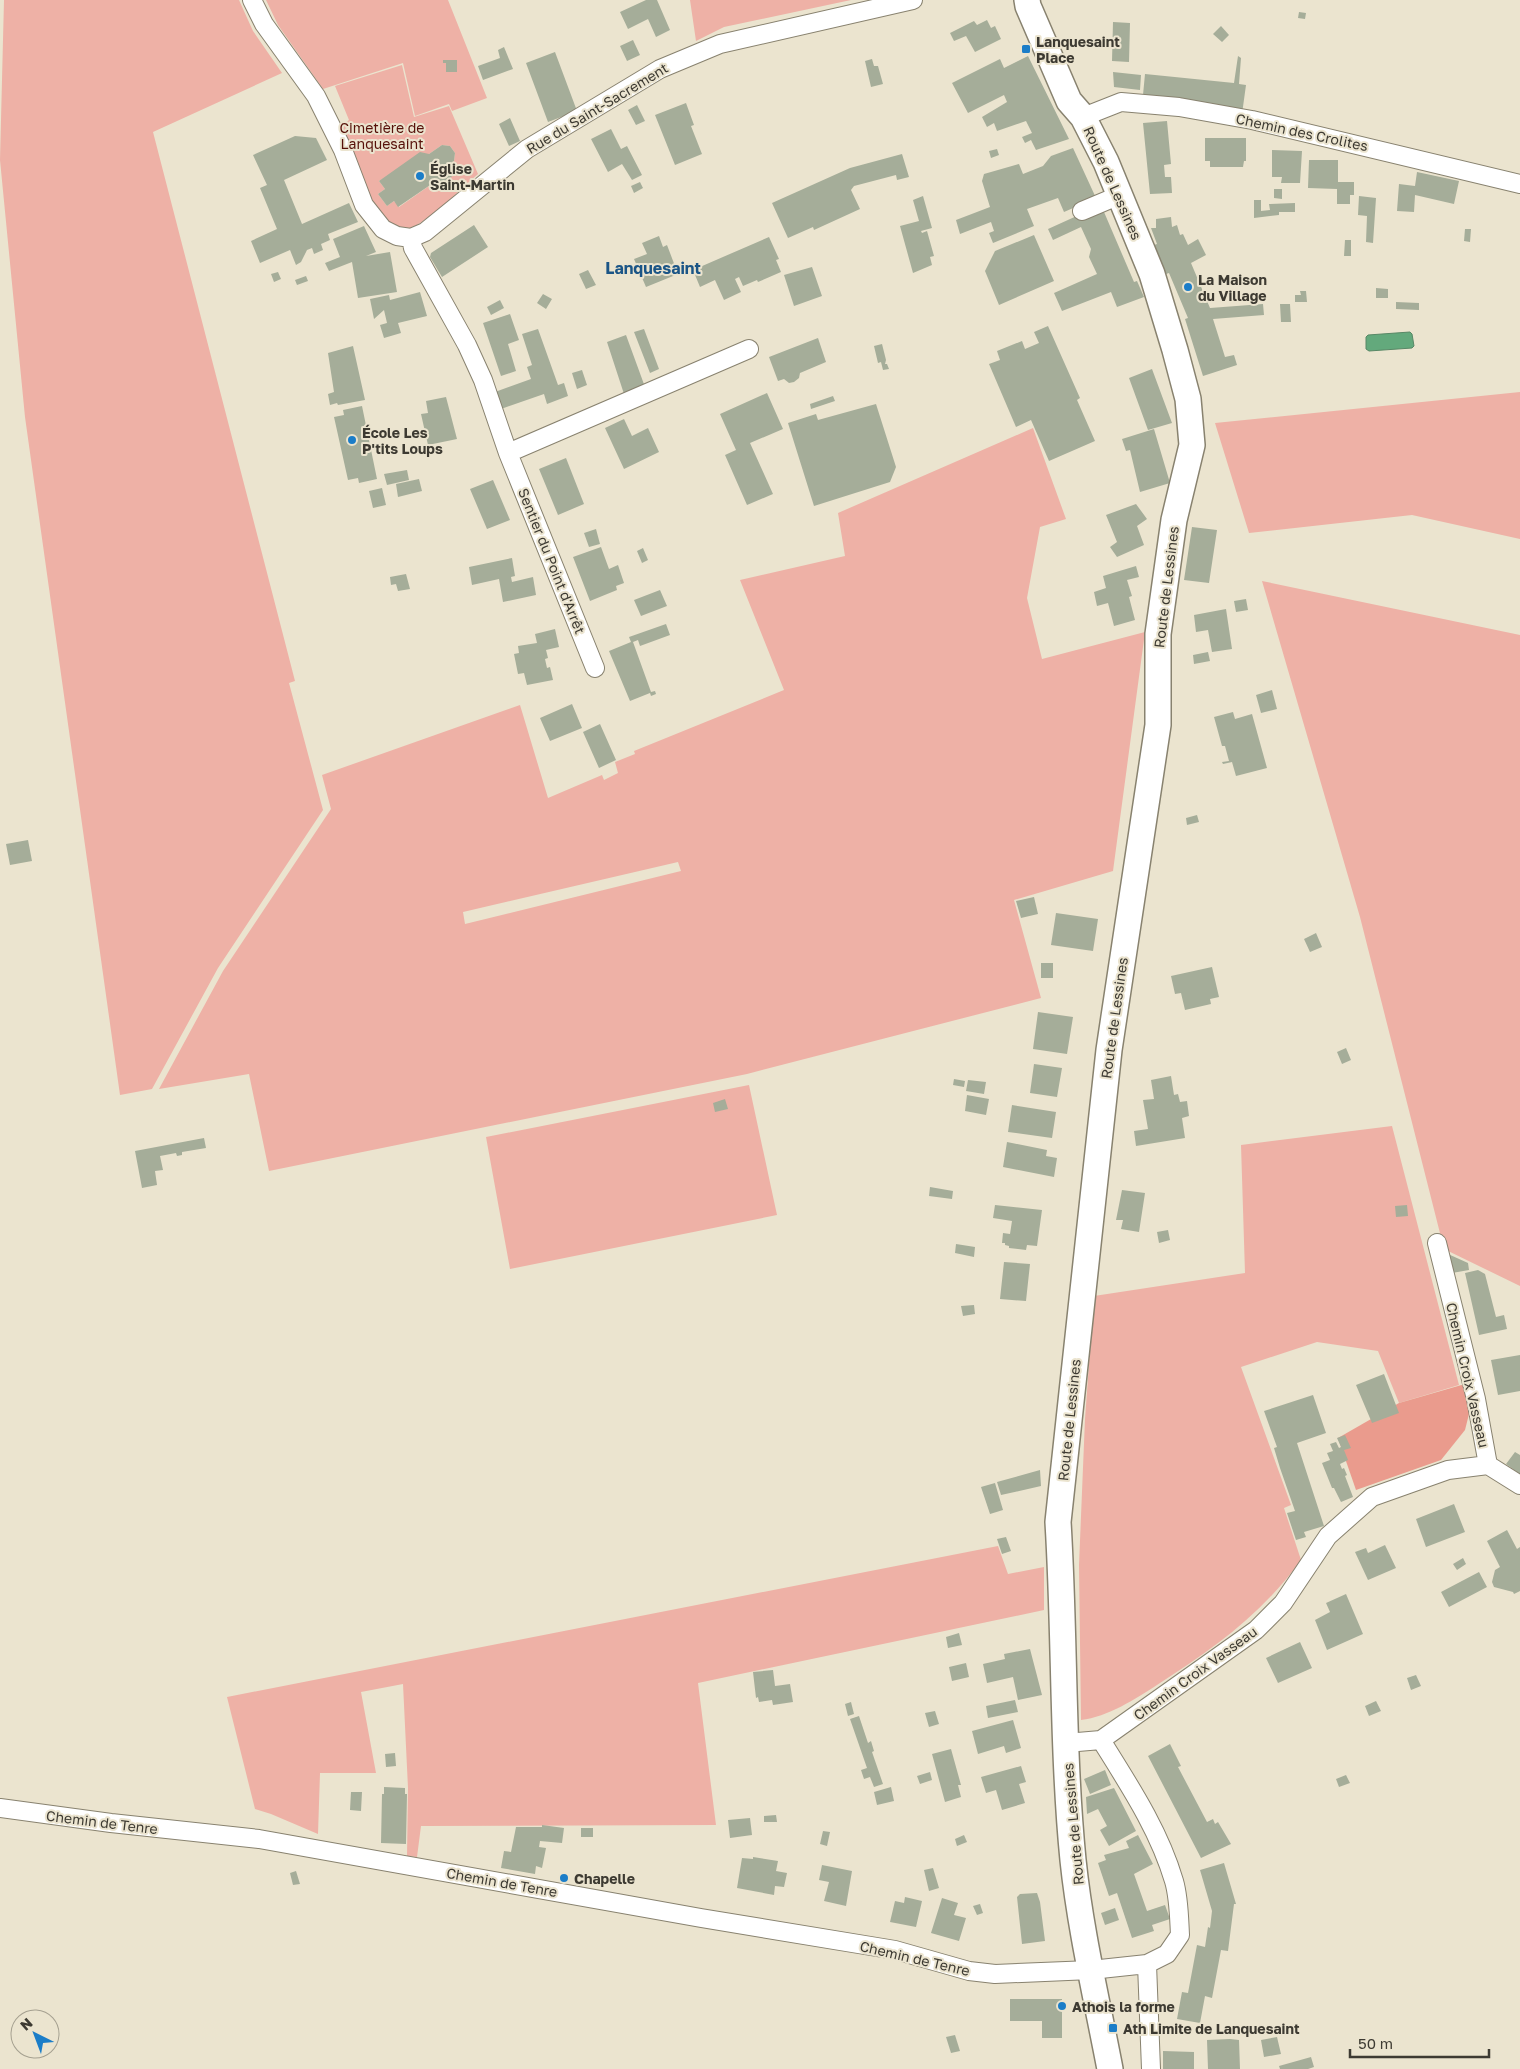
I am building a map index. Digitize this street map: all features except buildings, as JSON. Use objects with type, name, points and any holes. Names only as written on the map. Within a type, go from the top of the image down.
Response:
[{"type":"main road","name":"Route de Lessines","points":[[1027,0],[1068,101],[1083,117],[1106,162],[1152,274],[1188,399],[1192,445],[1174,520],[1158,634],[1158,725],[1110,1040],[1058,1522],[1066,1743],[1073,1860],[1110,2069]]},
{"type":"street","points":[[252,0],[264,24],[316,96],[343,150],[364,205],[383,229],[397,236],[411,238],[413,248],[467,345],[483,380],[508,453],[749,349]]},
{"type":"street","name":"Rue du Saint-Sacrement","points":[[411,238],[425,232],[526,149],[660,69],[720,44],[913,0]]},
{"type":"street","name":"Chemin des Crolites","points":[[1083,117],[1121,102],[1180,108],[1262,123],[1520,184]]},
{"type":"street","points":[[1082,211],[1120,195]]},
{"type":"street","name":"Sentier du Point d'Arrêt","points":[[508,453],[595,668]]},
{"type":"street","name":"Chemin Croix Vasseau","points":[[1101,1740],[1256,1630],[1283,1604],[1328,1536],[1372,1497],[1448,1470],[1488,1465],[1476,1399],[1437,1243]]},
{"type":"street","points":[[1488,1465],[1520,1485]]},
{"type":"street","points":[[1066,1743],[1101,1740],[1147,1817],[1175,1882],[1180,1935],[1167,1954],[1147,1964],[1151,2069]]},
{"type":"street","name":"Chemin de Tenre","points":[[0,1808],[111,1823],[259,1839],[895,1950],[969,1971],[995,1974],[1091,1970],[1147,1964]]},
{"type":"green space","points":[[4,0],[239,0],[253,31],[282,73],[153,132],[295,681],[289,683],[323,810],[218,968],[152,1089],[120,1095],[25,417],[0,160]]},
{"type":"green space","points":[[266,0],[448,0],[487,98],[452,111],[449,104],[415,116],[403,63],[323,89],[278,25]]},
{"type":"green space","points":[[690,0],[851,0],[724,27],[696,41]]},
{"type":"green space","name":"Cimetière de Lanquesaint","points":[[402,65],[414,117],[449,106],[478,174],[426,219],[405,229],[393,225],[374,206],[359,175],[340,128],[349,120],[335,86]],"holes":[[[442,145],[450,146],[455,153],[454,161],[451,163],[457,173],[442,183],[439,179],[399,207],[394,201],[387,206],[378,194],[385,189],[379,181]]]},
{"type":"green space","points":[[1520,392],[1520,539],[1412,515],[1249,533],[1215,423]]},
{"type":"green space","points":[[1033,428],[1066,519],[1040,527],[1027,598],[1042,659],[1145,632],[1113,871],[1014,900],[1041,998],[747,1074],[269,1171],[249,1074],[159,1089],[223,971],[331,809],[322,775],[520,705],[548,798],[602,775],[604,780],[618,773],[615,762],[635,754],[634,751],[784,690],[740,580],[845,556],[838,513]],"holes":[[[678,862],[681,871],[465,924],[463,912]]]},
{"type":"green space","points":[[1262,581],[1520,635],[1520,1286],[1444,1249],[1360,917]]},
{"type":"green space","points":[[749,1085],[777,1215],[510,1269],[486,1137]]},
{"type":"green space","points":[[1392,1126],[1459,1385],[1399,1403],[1378,1351],[1317,1342],[1241,1367],[1291,1505],[1284,1508],[1301,1560],[1270,1598],[1217,1644],[1178,1672],[1130,1701],[1101,1715],[1081,1720],[1079,1565],[1085,1419],[1094,1296],[1245,1273],[1241,1145]]},
{"type":"green space","points":[[998,1546],[1008,1574],[1044,1567],[1044,1610],[698,1683],[716,1825],[421,1826],[417,1857],[407,1856],[408,1788],[403,1684],[361,1692],[376,1773],[320,1773],[318,1834],[255,1809],[227,1697]]},
{"type":"shaded area","points":[[1410,332],[1414,346],[1412,348],[1369,351],[1366,349],[1366,337],[1368,335]]},
{"type":"shaded area","points":[[1465,1384],[1470,1410],[1465,1430],[1441,1460],[1356,1490],[1338,1438],[1399,1403]]},
{"type":"place","name":"Lanquesaint Place","points":[[1026,49]]},
{"type":"place","name":"Église Saint-Martin","points":[[420,176]]},
{"type":"place","name":"La Maison du Village","points":[[1188,287]]},
{"type":"place","name":"École Les P'tits Loups","points":[[352,440]]},
{"type":"place","name":"Chapelle","points":[[564,1878]]},
{"type":"place","name":"Athois la forme","points":[[1062,2006]]},
{"type":"place","name":"Ath Limite de Lanquesaint","points":[[1113,2028]]},
{"type":"district","name":"Lanquesaint","points":[[653,268]]}]
